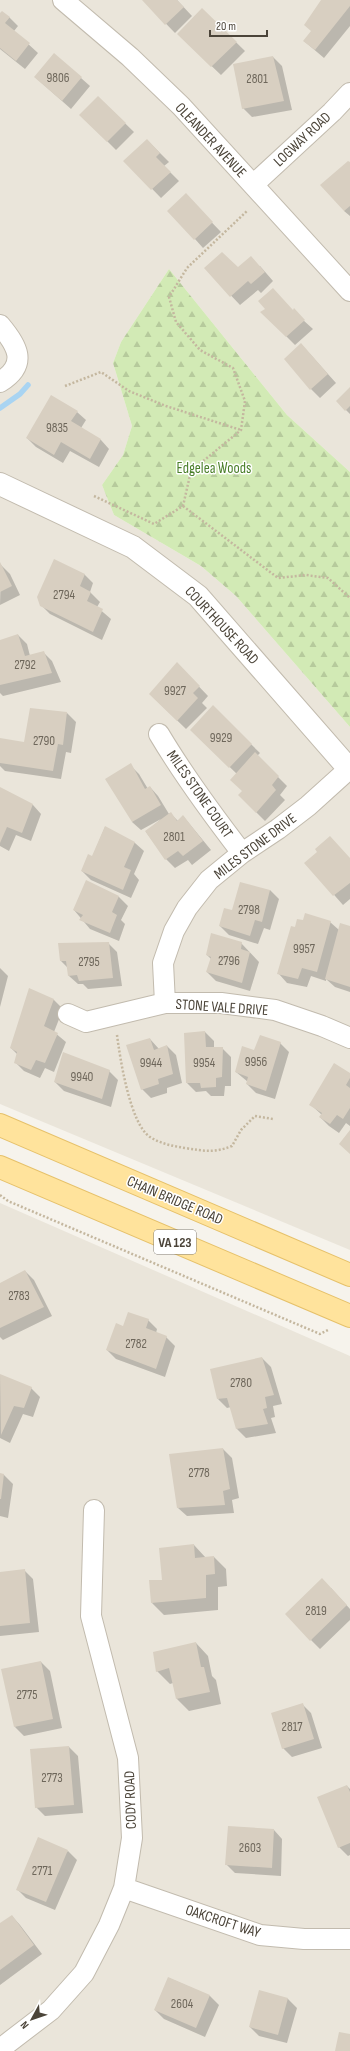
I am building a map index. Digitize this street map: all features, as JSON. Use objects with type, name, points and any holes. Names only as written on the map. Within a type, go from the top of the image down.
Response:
[{"type":"main road","name":"CHAIN BRIDGE ROAD","points":[[0,1125],[350,1275]]},
{"type":"main road","name":"VA 123","points":[[0,1167],[342,1321]]},
{"type":"street","name":"OLEANDER AVENUE","points":[[63,0],[130,57],[170,96],[350,290]]},
{"type":"street","name":"LOGWAY ROAD","points":[[253,185],[332,112],[350,93]]},
{"type":"street","points":[[0,325],[16,344],[18,355],[16,364],[8,377],[0,382]]},
{"type":"street","name":"COURTHOUSE ROAD","points":[[0,484],[133,547],[192,591],[229,630],[350,769]]},
{"type":"street","name":"MILES STONE COURT","points":[[159,734],[183,774],[207,809],[242,853]]},
{"type":"street","name":"MILES STONE DRIVE","points":[[165,1003],[163,963],[174,931],[187,908],[209,880],[242,853],[278,829],[308,806],[350,769]]},
{"type":"street","name":"STONE VALE DRIVE","points":[[68,1014],[86,1022],[165,1003],[221,1003],[275,1010],[322,1026],[350,1038]]},
{"type":"street","name":"CODY ROAD","points":[[0,2049],[51,2010],[84,1973],[109,1926],[124,1888],[132,1838],[128,1758],[91,1616],[94,1510]]},
{"type":"street","name":"OAKCROFT WAY","points":[[124,1888],[260,1935],[304,1939],[350,1939]]},
{"type":"path","points":[[94,496],[154,524],[183,506],[190,471],[241,430],[245,401],[232,368],[200,350],[176,322],[169,297],[187,268],[246,211]]},
{"type":"path","points":[[65,386],[101,372],[129,391],[166,406],[241,430]]},
{"type":"path","points":[[183,506],[278,578],[306,575],[328,578],[350,598]]},
{"type":"path","points":[[116,1032],[120,1061],[139,1126],[150,1137],[167,1145],[218,1152],[232,1146],[241,1130],[255,1116],[274,1119]]},
{"type":"path","points":[[0,1195],[8,1202],[320,1334],[342,1321]]},
{"type":"shaded area","points":[[0,0],[350,0],[350,472],[287,415],[169,269],[121,342],[113,363],[132,426],[123,455],[102,485],[114,515],[201,566],[236,596],[350,727],[350,1250],[0,1104]]},
{"type":"shaded area","points":[[0,1203],[350,1356],[350,2051],[0,2051]]},
{"type":"green space","name":"Edgelea Woods","points":[[169,269],[287,415],[350,472],[350,727],[236,596],[201,566],[114,515],[102,485],[123,455],[132,426],[113,363],[121,342]]},
{"type":"building","points":[[142,0],[177,0],[184,7],[165,25]]},
{"type":"building","points":[[321,0],[350,0],[350,6],[315,50],[303,41],[311,31],[304,25]]},
{"type":"building","points":[[202,8],[237,42],[211,67],[177,34]]},
{"type":"building","points":[[2,11],[10,17],[5,23],[30,43],[16,61],[0,48],[0,13]]},
{"type":"building","points":[[54,53],[82,77],[62,101],[34,77]]},
{"type":"building","points":[[273,56],[284,101],[242,109],[233,64]]},
{"type":"building","points":[[98,96],[126,123],[107,142],[79,115]]},
{"type":"building","points":[[147,139],[160,153],[156,157],[171,172],[151,190],[123,161]]},
{"type":"building","points":[[348,161],[350,162],[350,206],[344,211],[320,185]]},
{"type":"building","points":[[186,193],[213,222],[194,240],[167,211]]},
{"type":"building","points":[[222,252],[238,267],[251,256],[265,272],[251,284],[248,281],[230,297],[204,268]]},
{"type":"building","points":[[273,288],[293,310],[294,308],[305,320],[286,337],[260,312],[265,309],[258,301]]},
{"type":"building","points":[[301,343],[328,374],[310,390],[284,359]]},
{"type":"building","points":[[350,387],[350,406],[345,411],[336,401]]},
{"type":"building","points":[[51,395],[78,411],[71,421],[101,439],[90,459],[61,442],[54,455],[26,438]]},
{"type":"building","points":[[54,559],[85,574],[80,586],[91,592],[87,601],[103,609],[93,632],[40,606],[37,597]]},
{"type":"building","points":[[0,562],[12,586],[0,592]]},
{"type":"building","points":[[18,634],[25,656],[44,651],[52,673],[0,685],[0,640]]},
{"type":"building","points":[[177,662],[200,686],[193,693],[198,698],[177,721],[149,694]]},
{"type":"building","points":[[213,705],[252,744],[229,768],[190,730]]},
{"type":"building","points":[[30,708],[67,712],[63,745],[58,744],[53,771],[0,763],[0,738],[24,742]]},
{"type":"building","points":[[255,752],[279,776],[272,785],[276,790],[256,813],[238,795],[242,791],[230,780]]},
{"type":"building","points":[[131,763],[145,789],[150,786],[161,805],[132,822],[105,779]]},
{"type":"building","points":[[0,787],[33,804],[22,833],[7,827],[0,843]]},
{"type":"building","points":[[171,812],[177,821],[183,815],[203,841],[183,856],[178,851],[165,860],[145,831]]},
{"type":"building","points":[[105,826],[135,842],[124,867],[131,870],[123,890],[81,871],[88,854],[92,856]]},
{"type":"building","points":[[330,836],[350,858],[350,883],[333,896],[304,863],[317,852],[315,849]]},
{"type":"building","points":[[86,880],[119,896],[112,912],[117,915],[110,933],[79,920],[83,915],[73,910]]},
{"type":"building","points":[[240,882],[270,890],[262,922],[255,920],[250,936],[219,926],[224,908],[232,910]]},
{"type":"building","points":[[305,913],[331,921],[317,972],[302,968],[298,979],[277,974],[291,926],[295,927],[297,919],[303,920]]},
{"type":"building","points":[[340,923],[350,926],[350,987],[325,979]]},
{"type":"building","points":[[211,933],[242,942],[241,949],[250,952],[242,983],[206,972],[211,957],[206,955]]},
{"type":"building","points":[[109,942],[113,978],[79,981],[77,975],[68,976],[66,961],[60,961],[58,943]]},
{"type":"building","points":[[29,988],[54,999],[44,1026],[58,1033],[45,1063],[36,1060],[31,1070],[14,1063],[17,1052],[10,1048]]},
{"type":"building","points":[[205,1031],[206,1047],[223,1047],[222,1077],[216,1078],[216,1087],[201,1088],[200,1083],[186,1083],[184,1033]]},
{"type":"building","points":[[260,1035],[281,1042],[266,1091],[246,1084],[248,1077],[235,1072],[242,1046],[254,1050]]},
{"type":"building","points":[[150,1038],[154,1050],[167,1045],[173,1074],[158,1079],[159,1084],[141,1090],[126,1045]]},
{"type":"building","points":[[63,1052],[110,1070],[102,1099],[54,1082]]},
{"type":"building","points":[[334,1063],[350,1073],[350,1078],[346,1085],[350,1088],[350,1108],[343,1119],[337,1115],[330,1124],[319,1117],[322,1113],[309,1105]]},
{"type":"building","points":[[350,1130],[350,1154],[339,1144]]},
{"type":"building","points":[[25,1270],[44,1307],[0,1328],[0,1283]]},
{"type":"building","points":[[128,1312],[149,1319],[146,1328],[167,1336],[156,1369],[106,1350],[116,1323],[123,1326]]},
{"type":"building","points":[[262,1357],[274,1395],[265,1397],[267,1408],[263,1409],[268,1424],[236,1429],[227,1398],[217,1399],[210,1369]]},
{"type":"building","points":[[0,1374],[32,1387],[24,1408],[14,1406],[1,1435]]},
{"type":"building","points":[[223,1448],[230,1489],[223,1491],[225,1505],[177,1508],[169,1454]]},
{"type":"building","points":[[0,1473],[4,1474],[1,1499],[0,1499]]},
{"type":"building","points":[[194,1544],[195,1558],[214,1556],[215,1574],[206,1575],[206,1598],[151,1603],[149,1580],[162,1580],[159,1548]]},
{"type":"building","points":[[25,1569],[30,1623],[0,1626],[0,1572]]},
{"type":"building","points":[[322,1578],[347,1605],[310,1641],[285,1614]]},
{"type":"building","points":[[196,1642],[201,1667],[204,1667],[210,1692],[176,1699],[169,1668],[156,1672],[153,1652]]},
{"type":"building","points":[[41,1661],[53,1719],[14,1727],[1,1669]]},
{"type":"building","points":[[303,1703],[314,1739],[282,1749],[271,1713]]},
{"type":"building","points":[[69,1746],[74,1805],[35,1808],[30,1749]]},
{"type":"building","points":[[347,1785],[350,1792],[350,1843],[338,1848],[317,1797]]},
{"type":"building","points":[[228,1826],[274,1829],[272,1868],[225,1865]]},
{"type":"building","points":[[38,1837],[68,1850],[46,1902],[16,1890]]},
{"type":"building","points":[[12,1915],[34,1945],[0,1970],[0,1923]]},
{"type":"building","points":[[168,1977],[210,1995],[196,2028],[154,2010]]},
{"type":"building","points":[[259,1990],[288,1998],[278,2035],[249,2027]]},
{"type":"building","points":[[339,2032],[350,2034],[350,2051],[335,2051]]},
{"type":"waterway","points":[[0,408],[20,394],[28,385]]}]
